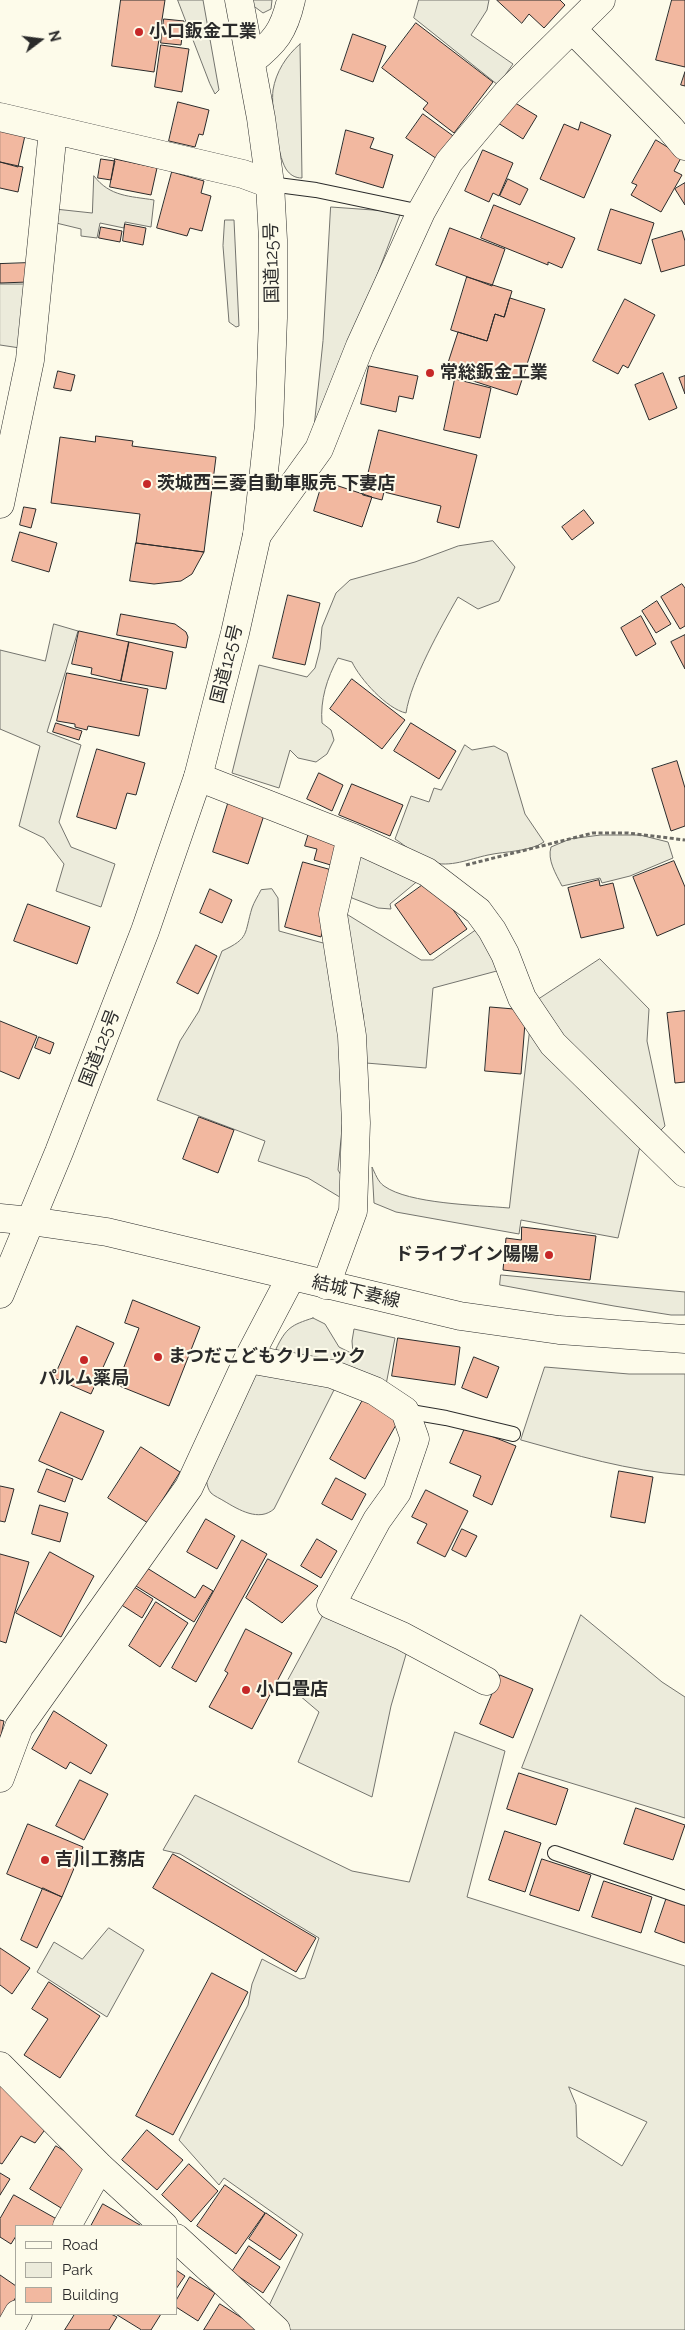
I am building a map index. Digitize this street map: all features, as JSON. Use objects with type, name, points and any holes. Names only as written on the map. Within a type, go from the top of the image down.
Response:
[{"type":"main road","name":"国道125号","points":[[0,1294],[31,1221],[145,931],[198,777],[235,633],[257,535],[269,425],[273,240],[270,184],[251,61],[239,0]]},
{"type":"main road","points":[[251,61],[273,44],[287,18],[291,0]]},
{"type":"main road","points":[[257,535],[320,449],[360,346],[421,212],[449,162],[507,93],[600,0]]},
{"type":"main road","points":[[572,29],[670,128],[685,146]]},
{"type":"main road","points":[[0,117],[243,174],[270,184]]},
{"type":"main road","points":[[0,504],[30,360],[53,130]]},
{"type":"main road","points":[[198,777],[351,837],[427,872],[478,911],[492,930],[505,954],[522,998],[553,1044],[685,1173]]},
{"type":"main road","points":[[326,1285],[353,1211],[356,1123],[352,1036],[332,914],[351,837]]},
{"type":"main road","name":"結城下妻線","points":[[0,1218],[107,1232],[291,1277],[470,1317],[559,1330],[685,1339]]},
{"type":"main road","points":[[0,1778],[20,1727],[189,1487],[248,1359],[291,1277]]},
{"type":"main road","points":[[248,1359],[332,1374],[374,1391],[405,1411],[415,1439],[397,1492],[377,1520],[332,1605],[402,1636],[486,1681]]},
{"type":"main road","points":[[0,2066],[100,2167],[163,2225]]},
{"type":"main road","points":[[68,2225],[100,2167]]},
{"type":"main road","points":[[178,2240],[276,2330]]},
{"type":"main road","points":[[9,2330],[17,2315]]},
{"type":"lane","points":[[270,184],[316,190],[421,212]]},
{"type":"lane","points":[[405,1411],[446,1418],[513,1434]]},
{"type":"lane","points":[[555,1853],[685,1898]]},
{"type":"path","points":[[432,877],[504,855],[594,833],[628,833],[685,840]]},
{"type":"green space","points":[[178,0],[203,0],[219,90],[215,94],[210,84]]},
{"type":"green space","points":[[250,0],[272,0],[271,9],[263,13],[251,4]]},
{"type":"green space","points":[[419,0],[489,0],[487,10],[471,35],[513,64],[498,85],[414,18]]},
{"type":"green space","points":[[300,44],[302,178],[291,174],[283,162],[275,130],[273,98],[274,83],[279,71],[286,59]]},
{"type":"green space","points":[[94,176],[100,183],[114,192],[154,200],[151,227],[125,222],[124,228],[100,223],[97,238],[81,236],[81,229],[52,222],[55,209],[92,213]]},
{"type":"green space","points":[[331,207],[401,212],[312,447],[323,341]]},
{"type":"green space","points":[[225,220],[234,220],[239,326],[236,327],[229,322],[223,246]]},
{"type":"green space","points":[[0,284],[25,284],[20,348],[0,345]]},
{"type":"green space","points":[[493,541],[515,567],[499,601],[478,609],[458,597],[420,670],[406,713],[383,700],[361,677],[352,662],[338,658],[328,681],[322,706],[322,723],[331,730],[334,740],[327,754],[316,762],[298,758],[290,750],[279,788],[232,773],[259,665],[307,677],[315,668],[320,649],[322,627],[336,593],[350,580],[415,562],[458,546]]},
{"type":"green space","points":[[54,624],[78,631],[47,732],[81,745],[59,822],[71,847],[115,864],[101,907],[56,891],[64,864],[44,838],[19,826],[40,746],[0,729],[0,650],[45,661]]},
{"type":"green space","points":[[465,745],[472,750],[494,746],[507,753],[525,814],[544,842],[531,848],[460,862],[438,864],[426,860],[395,839],[411,796],[429,802],[434,788],[441,790]]},
{"type":"green space","points":[[601,835],[640,835],[668,842],[673,858],[630,876],[602,883],[600,878],[562,886],[551,862],[551,847],[570,839]]},
{"type":"green space","points":[[355,846],[420,879],[390,904],[391,909],[378,908],[352,898],[345,887]]},
{"type":"green space","points":[[272,889],[278,898],[279,931],[323,943],[328,932],[346,1087],[338,1170],[345,1182],[343,1199],[308,1178],[258,1161],[265,1141],[157,1100],[180,1041],[199,1011],[222,951],[242,939],[252,908],[261,890]]},
{"type":"green space","points":[[340,910],[421,960],[433,960],[484,924],[508,968],[433,988],[426,1068],[366,1063],[363,1014]]},
{"type":"green space","points":[[600,959],[649,1009],[647,1041],[665,1126],[655,1136],[533,1003]]},
{"type":"green space","points":[[531,1021],[642,1138],[618,1238],[521,1220],[519,1234],[396,1212],[374,1203],[372,1167],[378,1180],[384,1186],[410,1197],[444,1203],[509,1208]]},
{"type":"green space","points":[[501,1275],[685,1292],[685,1315],[671,1315],[614,1306],[500,1285]]},
{"type":"green space","points":[[313,1318],[325,1324],[339,1347],[353,1354],[352,1341],[354,1329],[395,1338],[385,1390],[281,1355],[276,1349],[286,1332],[294,1325]]},
{"type":"green space","points":[[545,1367],[629,1374],[685,1374],[685,1475],[623,1466],[521,1440]]},
{"type":"green space","points":[[248,1373],[336,1386],[274,1509],[262,1515],[242,1511],[214,1495],[209,1491],[206,1479],[206,1470]]},
{"type":"green space","points":[[324,1614],[407,1651],[391,1706],[372,1797],[298,1762],[319,1712],[286,1684]]},
{"type":"green space","points":[[581,1615],[662,1682],[685,1697],[685,1818],[522,1768]]},
{"type":"green space","points":[[455,1732],[505,1751],[467,1897],[685,1966],[685,2330],[288,2330],[267,2310],[303,2234],[224,2178],[219,2185],[179,2140],[248,2005],[252,1984],[262,1959],[300,1979],[305,1978],[319,1938],[180,1854],[163,1850],[195,1795],[352,1871],[409,1882]],"holes":[[[569,2087],[647,2122],[622,2166],[577,2137],[576,2105]]]},
{"type":"green space","points":[[109,1928],[144,1950],[107,2017],[37,1972],[54,1942],[82,1959]]},
{"type":"building","points":[[121,0],[165,0],[154,72],[112,66]]},
{"type":"building","points":[[497,0],[560,0],[565,5],[544,28],[529,14],[522,23]]},
{"type":"building","points":[[672,0],[685,0],[685,67],[656,60]]},
{"type":"building","points":[[164,19],[184,21],[181,45],[161,43]]},
{"type":"building","points":[[416,23],[493,82],[454,133],[423,109],[428,103],[382,68]]},
{"type":"building","points":[[353,34],[386,46],[373,82],[341,70]]},
{"type":"building","points":[[161,45],[189,49],[182,92],[155,87]]},
{"type":"building","points":[[685,72],[685,86],[681,85]]},
{"type":"building","points":[[512,101],[537,116],[523,139],[498,123]]},
{"type":"building","points":[[178,102],[209,110],[203,135],[199,134],[195,147],[169,141]]},
{"type":"building","points":[[423,114],[456,138],[440,161],[406,138]]},
{"type":"building","points":[[581,122],[611,135],[584,198],[540,179],[564,124],[578,130]]},
{"type":"building","points":[[0,126],[26,131],[18,167],[0,162]]},
{"type":"building","points":[[346,130],[374,138],[370,148],[393,155],[383,188],[336,174]]},
{"type":"building","points":[[656,140],[682,156],[674,171],[682,175],[661,212],[631,195],[637,185],[632,183]]},
{"type":"building","points":[[483,150],[513,163],[499,196],[493,193],[489,202],[465,191]]},
{"type":"building","points":[[101,159],[115,161],[111,180],[98,178]]},
{"type":"building","points":[[115,159],[157,168],[151,195],[110,187]]},
{"type":"building","points":[[0,162],[23,167],[18,192],[0,188]]},
{"type":"building","points":[[172,172],[204,181],[201,193],[211,196],[202,231],[190,228],[187,236],[157,228]]},
{"type":"building","points":[[508,179],[528,189],[520,205],[500,196]]},
{"type":"building","points":[[685,183],[685,205],[675,189]]},
{"type":"building","points":[[494,205],[575,238],[562,268],[548,262],[548,265],[481,238]]},
{"type":"building","points":[[611,209],[654,223],[641,264],[598,250]]},
{"type":"building","points":[[125,224],[146,228],[143,245],[123,241]]},
{"type":"building","points":[[101,227],[122,231],[120,242],[99,238]]},
{"type":"building","points":[[450,228],[505,249],[492,286],[436,265]]},
{"type":"building","points":[[682,231],[685,241],[685,265],[661,272],[652,240]]},
{"type":"building","points":[[28,263],[28,282],[0,283],[0,264]]},
{"type":"building","points":[[467,277],[512,291],[504,317],[495,314],[487,341],[451,330]]},
{"type":"building","points":[[510,298],[545,309],[517,395],[445,372],[458,332],[487,341],[495,314],[504,317]]},
{"type":"building","points":[[625,299],[655,315],[628,368],[623,365],[618,374],[593,361]]},
{"type":"building","points":[[369,366],[418,376],[413,399],[399,396],[396,412],[361,404]]},
{"type":"building","points":[[58,371],[75,375],[71,391],[54,388]]},
{"type":"building","points":[[663,373],[677,408],[649,420],[635,385]]},
{"type":"building","points":[[685,376],[685,394],[679,378]]},
{"type":"building","points":[[455,379],[491,388],[480,438],[444,430]]},
{"type":"building","points":[[379,430],[477,455],[459,528],[437,522],[441,506],[384,492],[382,500],[363,495]]},
{"type":"building","points":[[96,436],[133,441],[132,446],[216,457],[204,552],[136,543],[140,514],[51,503],[60,437],[95,442]]},
{"type":"building","points":[[323,481],[372,497],[362,527],[314,511]]},
{"type":"building","points":[[24,507],[36,509],[31,528],[20,525]]},
{"type":"building","points":[[584,510],[594,523],[572,540],[562,527]]},
{"type":"building","points":[[20,532],[57,543],[49,572],[12,561]]},
{"type":"building","points":[[136,543],[204,552],[192,574],[181,581],[154,584],[130,581]]},
{"type":"building","points":[[682,584],[685,588],[685,626],[680,629],[661,597]]},
{"type":"building","points":[[288,595],[320,603],[305,665],[273,658]]},
{"type":"building","points":[[657,601],[671,624],[656,633],[642,611]]},
{"type":"building","points":[[121,614],[175,624],[186,632],[188,637],[186,648],[117,635]]},
{"type":"building","points":[[641,616],[656,644],[636,656],[621,628]]},
{"type":"building","points":[[79,631],[129,642],[121,681],[91,674],[92,668],[72,664]]},
{"type":"building","points":[[685,635],[685,669],[671,642]]},
{"type":"building","points":[[129,642],[173,652],[166,689],[121,681]]},
{"type":"building","points":[[67,673],[148,689],[139,736],[88,726],[87,730],[75,727],[75,724],[57,721]]},
{"type":"building","points":[[352,679],[405,720],[382,749],[330,709]]},
{"type":"building","points":[[56,723],[82,731],[79,740],[53,732]]},
{"type":"building","points":[[411,723],[456,751],[439,779],[394,751]]},
{"type":"building","points":[[97,749],[145,763],[136,795],[127,793],[116,829],[77,817]]},
{"type":"building","points":[[677,761],[685,788],[685,826],[671,831],[652,769]]},
{"type":"building","points":[[319,773],[343,785],[332,811],[307,799]]},
{"type":"building","points":[[352,784],[403,805],[390,836],[339,815]]},
{"type":"building","points":[[231,794],[267,806],[248,864],[213,852]]},
{"type":"building","points":[[311,826],[343,836],[334,866],[314,860],[317,849],[305,846]]},
{"type":"building","points":[[674,861],[685,887],[685,924],[657,936],[633,877]]},
{"type":"building","points":[[303,862],[339,872],[321,937],[285,927]]},
{"type":"building","points":[[431,879],[467,929],[430,955],[395,905]]},
{"type":"building","points":[[599,880],[600,886],[613,883],[624,928],[581,938],[568,888]]},
{"type":"building","points":[[210,889],[232,900],[222,923],[200,913]]},
{"type":"building","points":[[28,904],[90,927],[77,964],[14,941]]},
{"type":"building","points":[[196,945],[217,956],[198,994],[177,983]]},
{"type":"building","points":[[490,1007],[526,1010],[521,1074],[485,1071]]},
{"type":"building","points":[[685,1011],[685,1082],[675,1083],[667,1013]]},
{"type":"building","points":[[0,1021],[37,1036],[19,1079],[0,1071]]},
{"type":"building","points":[[39,1037],[54,1043],[50,1054],[35,1048]]},
{"type":"building","points":[[199,1117],[234,1130],[218,1173],[183,1159]]},
{"type":"building","name":"ドライブイン陽陽","points":[[522,1227],[596,1236],[590,1280],[503,1270],[506,1238],[521,1240]]},
{"type":"building","name":"まつだこどもクリニック","points":[[133,1300],[200,1327],[169,1406],[117,1385],[139,1328],[125,1323]]},
{"type":"building","name":"パルム薬局","points":[[77,1326],[114,1343],[91,1394],[54,1378]]},
{"type":"building","points":[[398,1338],[460,1347],[455,1385],[392,1376]]},
{"type":"building","points":[[474,1357],[499,1367],[487,1398],[462,1388]]},
{"type":"building","points":[[364,1398],[400,1418],[365,1479],[330,1459]]},
{"type":"building","points":[[61,1412],[104,1431],[82,1480],[39,1461]]},
{"type":"building","points":[[466,1426],[516,1446],[492,1505],[473,1496],[481,1476],[450,1463]]},
{"type":"building","points":[[141,1447],[180,1472],[148,1523],[108,1498]]},
{"type":"building","points":[[47,1469],[73,1479],[65,1502],[38,1492]]},
{"type":"building","points":[[619,1471],[653,1477],[645,1523],[611,1517]]},
{"type":"building","points":[[336,1478],[366,1494],[352,1520],[322,1504]]},
{"type":"building","points":[[0,1486],[14,1489],[5,1522],[0,1521]]},
{"type":"building","points":[[426,1490],[468,1511],[445,1557],[417,1543],[427,1524],[412,1517]]},
{"type":"building","points":[[40,1505],[68,1513],[60,1542],[32,1534]]},
{"type":"building","points":[[206,1519],[235,1536],[217,1569],[187,1552]]},
{"type":"building","points":[[462,1529],[477,1536],[466,1557],[452,1550]]},
{"type":"building","points":[[317,1539],[337,1551],[321,1578],[301,1566]]},
{"type":"building","points":[[242,1540],[267,1554],[196,1682],[172,1668]]},
{"type":"building","points":[[50,1552],[94,1576],[61,1637],[16,1613]]},
{"type":"building","points":[[0,1554],[29,1562],[6,1643],[0,1641]]},
{"type":"building","points":[[268,1559],[318,1586],[282,1623],[246,1598]]},
{"type":"building","points":[[147,1568],[195,1598],[203,1585],[213,1591],[194,1622],[136,1586]]},
{"type":"building","points":[[131,1585],[153,1599],[142,1618],[120,1604]]},
{"type":"building","points":[[156,1602],[188,1623],[160,1667],[129,1646]]},
{"type":"building","name":"小口畳店","points":[[246,1629],[292,1653],[252,1729],[209,1707],[228,1673],[225,1671]]},
{"type":"building","points":[[500,1675],[533,1689],[513,1738],[480,1724]]},
{"type":"building","points":[[54,1711],[107,1745],[91,1774],[70,1762],[66,1769],[32,1749]]},
{"type":"building","points":[[0,1720],[4,1721],[1,1736],[0,1736]]},
{"type":"building","points":[[519,1773],[568,1789],[556,1825],[507,1809]]},
{"type":"building","points":[[80,1780],[108,1794],[84,1840],[56,1826]]},
{"type":"building","points":[[636,1808],[685,1825],[673,1860],[624,1844]]},
{"type":"building","name":"吉川工務店","points":[[28,1824],[83,1847],[62,1897],[7,1874]]},
{"type":"building","points":[[505,1831],[541,1843],[525,1892],[489,1880]]},
{"type":"building","points":[[173,1854],[316,1938],[296,1972],[153,1888]]},
{"type":"building","points":[[542,1859],[591,1875],[579,1911],[530,1895]]},
{"type":"building","points":[[604,1881],[652,1897],[641,1933],[592,1917]]},
{"type":"building","points":[[43,1888],[62,1897],[37,1948],[21,1940]]},
{"type":"building","points":[[667,1897],[685,1903],[685,1943],[655,1932]]},
{"type":"building","points":[[0,1948],[30,1968],[12,1994],[0,1985]]},
{"type":"building","points":[[212,1973],[248,1992],[173,2135],[136,2116]]},
{"type":"building","points":[[49,1982],[100,2016],[60,2078],[24,2055],[48,2019],[32,2009]]},
{"type":"building","points":[[0,2072],[50,2123],[35,2143],[21,2136],[2,2164],[0,2163]]},
{"type":"building","points":[[147,2130],[183,2160],[157,2190],[122,2160]]},
{"type":"building","points":[[56,2146],[92,2167],[66,2211],[30,2189]]},
{"type":"building","points":[[189,2164],[218,2191],[191,2222],[162,2195]]},
{"type":"building","points":[[0,2173],[10,2179],[0,2195]]},
{"type":"building","points":[[225,2185],[265,2213],[236,2254],[197,2226]]},
{"type":"building","points":[[14,2195],[62,2222],[60,2225],[15,2225],[15,2238],[11,2244],[0,2237],[0,2219]]},
{"type":"building","points":[[103,2204],[140,2225],[92,2225]]},
{"type":"building","points":[[266,2213],[297,2235],[280,2260],[249,2239]]},
{"type":"building","points":[[249,2246],[280,2267],[263,2293],[232,2272]]},
{"type":"building","points":[[178,2271],[185,2276],[178,2286]]},
{"type":"building","points":[[0,2275],[15,2285],[15,2299],[0,2322]]},
{"type":"building","points":[[190,2277],[215,2293],[198,2321],[178,2308],[178,2298]]},
{"type":"building","points":[[220,2304],[261,2330],[204,2330]]},
{"type":"building","points":[[74,2315],[113,2315],[117,2317],[109,2330],[65,2330]]},
{"type":"building","points":[[118,2315],[160,2315],[151,2330],[142,2330]]},
{"type":"place","name":"小口鈑金工業","points":[[139,32]]},
{"type":"place","name":"常総鈑金工業","points":[[430,373]]},
{"type":"place","name":"茨城西三菱自動車販売 下妻店","points":[[147,484]]},
{"type":"place","name":"ドライブイン陽陽","points":[[549,1255]]},
{"type":"place","name":"まつだこどもクリニック","points":[[158,1357]]},
{"type":"place","name":"パルム薬局","points":[[84,1360]]},
{"type":"place","name":"小口畳店","points":[[246,1690]]},
{"type":"place","name":"吉川工務店","points":[[45,1860]]}]
